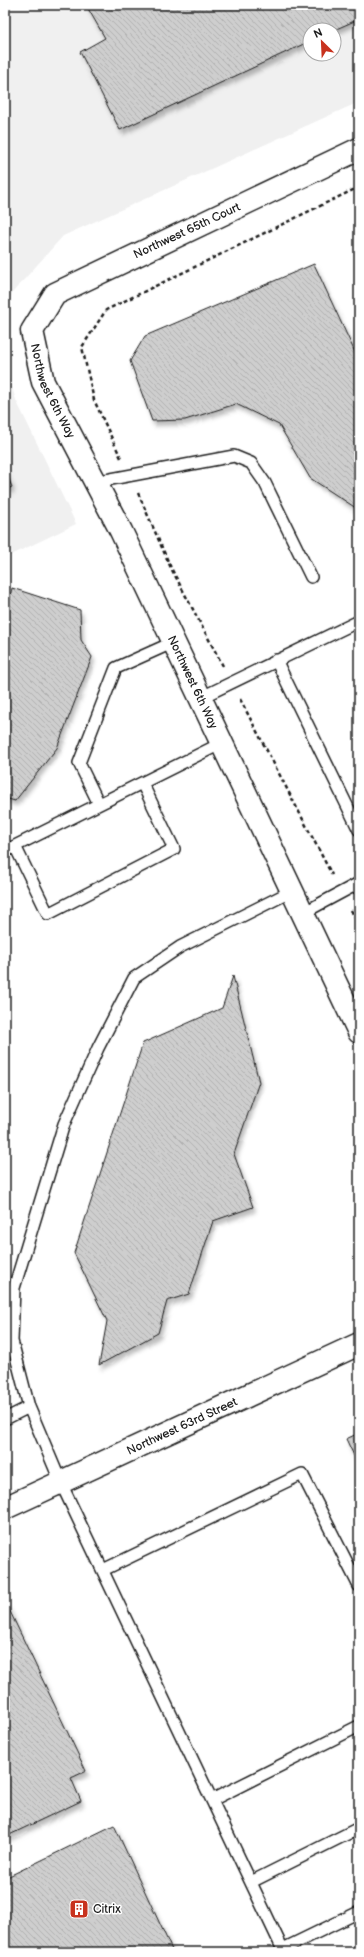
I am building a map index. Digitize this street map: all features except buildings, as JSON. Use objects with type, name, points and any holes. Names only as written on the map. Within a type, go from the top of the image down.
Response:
[{"type":"street","name":"Northwest 65th Court","points":[[32,331],[55,294],[359,149]]},
{"type":"street","name":"Northwest 6th Way","points":[[32,331],[43,382],[121,531],[359,1032]]},
{"type":"street","name":"Northwest 63rd Street","points":[[5,1508],[359,1344]]},
{"type":"lane","points":[[95,482],[234,456],[251,463],[265,483],[311,576]]},
{"type":"lane","points":[[200,698],[359,621]]},
{"type":"lane","points":[[99,804],[79,763],[116,668],[174,642]]},
{"type":"lane","points":[[276,660],[359,830]]},
{"type":"lane","points":[[142,783],[174,849],[48,914],[10,848],[222,743]]},
{"type":"lane","points":[[303,913],[359,884]]},
{"type":"lane","points":[[292,891],[180,947],[134,978],[98,1048],[64,1124],[14,1288],[12,1341],[30,1407],[61,1483],[284,1951],[359,1912]]},
{"type":"lane","points":[[5,1419],[30,1407]]},
{"type":"lane","points":[[103,1570],[302,1474],[359,1586]]},
{"type":"lane","points":[[212,1800],[359,1726]]},
{"type":"lane","points":[[251,1882],[359,1828]]},
{"type":"path","points":[[359,187],[106,310],[82,347],[94,400],[171,568],[359,926]]},
{"type":"shaded area","points":[[5,5],[359,5],[359,102],[63,236],[12,293],[5,316]]},
{"type":"shaded area","points":[[5,365],[16,400],[76,524],[5,558]]},
{"type":"place","name":"Citrix","points":[[79,1909]]}]
